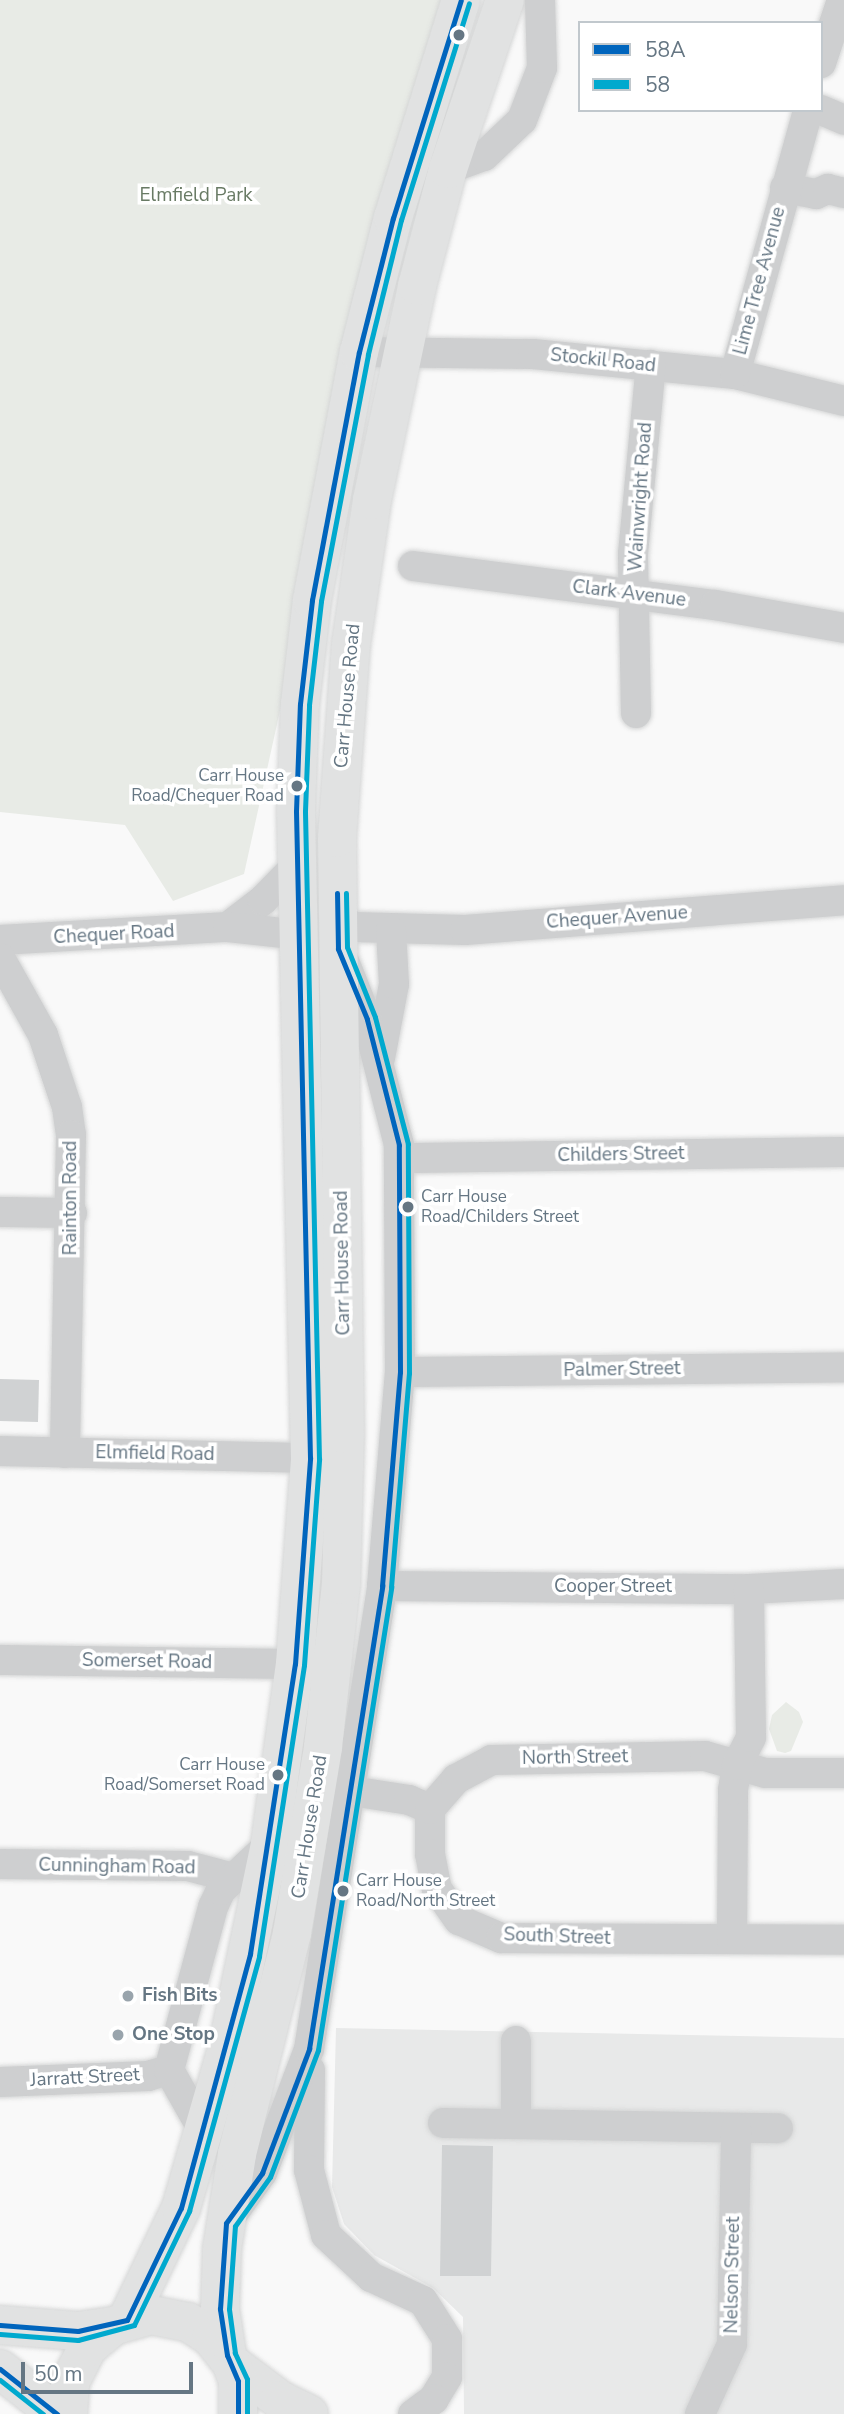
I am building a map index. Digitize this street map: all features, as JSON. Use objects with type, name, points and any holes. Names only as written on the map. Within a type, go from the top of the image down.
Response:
[{"type":"highway","name":"Carr House Road","points":[[120,2323],[165,2249],[204,2132],[247,1967],[270,1844],[295,1664],[310,1458],[298,864],[300,704],[312,600],[359,352],[393,218],[461,0]]},
{"type":"highway","name":"Carr House Road","points":[[239,2414],[238,2381],[230,2360],[220,2309],[226,2223],[237,2154],[292,1933],[323,1746],[341,1585],[345,1434],[337,838],[351,644],[372,500],[402,352],[448,169],[505,0]]},
{"type":"highway","points":[[0,2325],[78,2331],[151,2315],[188,2322],[211,2337],[230,2360],[280,2400],[309,2414]]},
{"type":"highway","points":[[68,2414],[70,2382],[87,2348],[120,2323]]},
{"type":"highway","points":[[0,2368],[57,2414]]},
{"type":"street","points":[[448,169],[484,156],[522,120],[542,68],[540,0]]},
{"type":"street","points":[[823,58],[842,0]]},
{"type":"street","points":[[823,111],[844,120]]},
{"type":"street","name":"Lime Tree Avenue","points":[[736,374],[807,112]]},
{"type":"street","name":"Lime Tree Avenue","points":[[785,188],[816,194],[828,189],[844,193]]},
{"type":"street","name":"Stockil Road","points":[[359,352],[533,354],[651,365],[736,374],[844,401]]},
{"type":"street","name":"Wainwright Road","points":[[636,713],[636,597],[633,554],[651,365]]},
{"type":"street","name":"Clark Avenue","points":[[413,566],[844,628]]},
{"type":"street","points":[[228,926],[263,900],[298,864]]},
{"type":"street","name":"Chequer Avenue","points":[[338,932],[353,927],[391,931],[465,930],[844,900]]},
{"type":"street","name":"Chequer Road","points":[[0,940],[228,926],[300,935]]},
{"type":"street","points":[[379,1061],[394,984],[391,931]]},
{"type":"street","points":[[338,932],[379,1061],[400,1164],[400,1372],[382,1586],[309,2049],[313,2186],[326,2235],[371,2277],[423,2301],[443,2329],[449,2359],[447,2377],[434,2399],[412,2414]]},
{"type":"street","name":"Rainton Road","points":[[0,958],[43,1035],[67,1107],[72,1213],[65,1453]]},
{"type":"street","name":"Childers Street","points":[[400,1164],[409,1158],[844,1152]]},
{"type":"street","points":[[0,1212],[72,1213]]},
{"type":"street","name":"Palmer Street","points":[[400,1372],[844,1367]]},
{"type":"street","name":"Elmfield Road","points":[[0,1451],[310,1458]]},
{"type":"street","name":"Cooper Street","points":[[382,1586],[749,1588],[844,1584]]},
{"type":"street","points":[[732,1940],[733,1790],[737,1765],[751,1737],[749,1588]]},
{"type":"street","name":"Somerset Road","points":[[0,1660],[295,1664]]},
{"type":"street","name":"North Street","points":[[430,1809],[456,1779],[491,1760],[705,1756],[765,1773],[844,1773]]},
{"type":"street","points":[[351,1791],[409,1800],[430,1809]]},
{"type":"street","name":"South Street","points":[[430,1809],[430,1854],[437,1889],[449,1911],[500,1938],[844,1940]]},
{"type":"street","points":[[204,2132],[169,2070],[213,1908],[233,1878],[270,1844]]},
{"type":"street","name":"Cunningham Road","points":[[0,1864],[188,1866],[233,1878]]},
{"type":"street","points":[[516,2041],[516,2124]]},
{"type":"street","points":[[226,2223],[264,2167],[309,2049]]},
{"type":"street","name":"Jarratt Street","points":[[0,2082],[148,2076],[169,2070]]},
{"type":"street","points":[[443,2123],[778,2128]]},
{"type":"street","name":"Nelson Street","points":[[700,2414],[732,2344],[736,2128]]},
{"type":"street","points":[[264,2167],[294,2167],[313,2186]]},
{"type":"shaded area","points":[[336,2028],[844,2038],[844,2414],[464,2414],[463,2317],[433,2288],[374,2255],[344,2224],[332,2187]]},
{"type":"green space","name":"Elmfield Park","points":[[0,0],[461,0],[359,352],[244,874],[173,901],[125,825],[0,812]]},
{"type":"green space","points":[[786,1702],[799,1712],[803,1722],[791,1751],[785,1753],[777,1751],[769,1729],[772,1715]]},
{"type":"building","points":[[0,1379],[39,1380],[38,1422],[0,1421]]},
{"type":"building","points":[[442,2145],[493,2146],[491,2276],[440,2276]]},
{"type":"transit line","name":"58A","points":[[0,2325],[78,2331],[127,2320],[181,2208],[250,1954],[295,1664],[310,1458],[296,811],[300,704],[312,600],[359,352],[393,218],[461,0]]},
{"type":"transit line","name":"58","points":[[0,2334],[78,2340],[134,2325],[189,2211],[259,1956],[304,1665],[319,1459],[305,811],[309,705],[321,601],[368,354],[401,220],[469,3]]},
{"type":"transit line","name":"58A","points":[[238,2414],[238,2381],[227,2355],[220,2309],[226,2223],[262,2173],[309,2049],[382,1586],[400,1372],[399,1145],[367,1019],[338,949],[337,893]]},
{"type":"transit line","name":"58","points":[[247,2414],[247,2379],[235,2353],[229,2309],[235,2226],[270,2177],[318,2050],[391,1587],[409,1373],[408,1144],[375,1017],[347,947],[346,893]]},
{"type":"transit line","name":"58A","points":[[0,2369],[57,2414]]},
{"type":"transit line","name":"58","points":[[0,2380],[43,2414]]},
{"type":"place","name":"Carr House Road/Chequer Road","points":[[297,786]]},
{"type":"place","name":"Carr House Road/Childers Street","points":[[408,1207]]},
{"type":"place","name":"Carr House Road/Somerset Road","points":[[278,1775]]},
{"type":"place","name":"Carr House Road/North Street","points":[[343,1891]]},
{"type":"place","name":"Fish Bits","points":[[128,1996]]},
{"type":"place","name":"One Stop","points":[[118,2035]]}]
